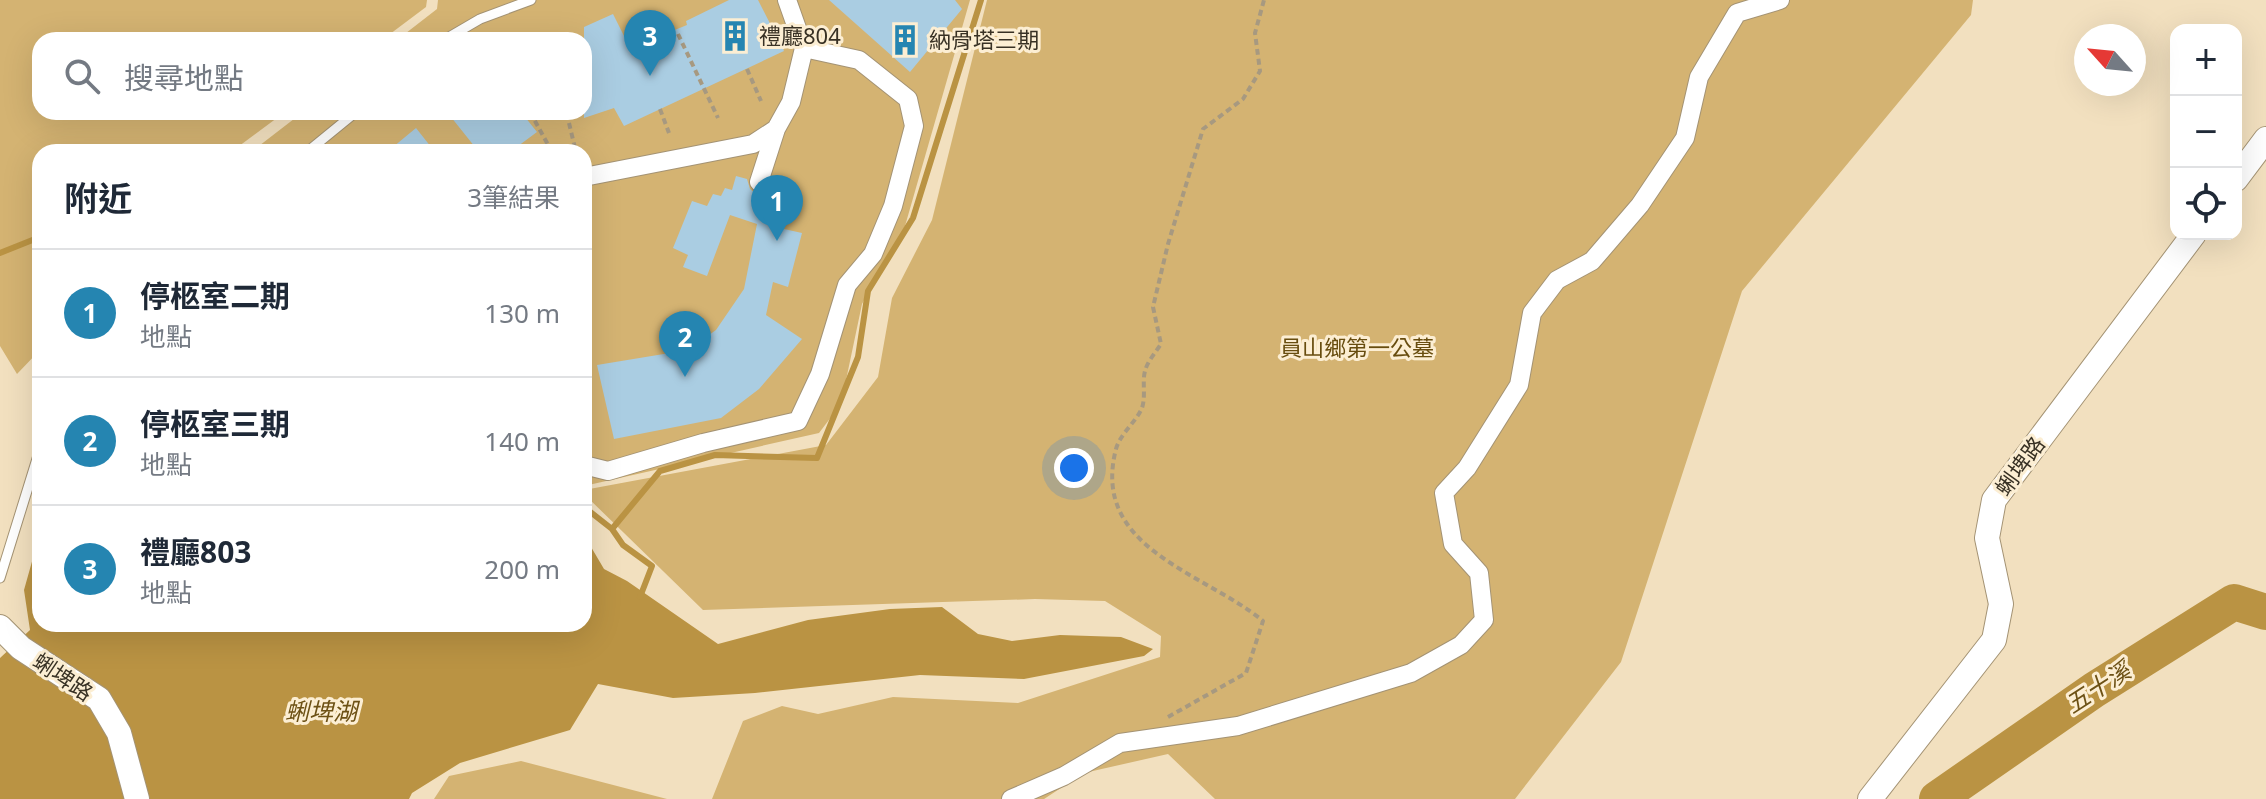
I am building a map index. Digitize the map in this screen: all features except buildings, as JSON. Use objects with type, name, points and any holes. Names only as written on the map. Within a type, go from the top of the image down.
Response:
[{"type":"street","points":[[759,182],[776,129],[791,102],[804,48],[787,0]]},
{"type":"street","points":[[1011,799],[1064,776],[1120,743],[1238,726],[1411,673],[1461,645],[1484,620],[1479,573],[1453,544],[1444,493],[1467,468],[1519,385],[1532,313],[1557,280],[1592,261],[1640,205],[1685,138],[1699,77],[1737,13],[1780,0]]},
{"type":"street","points":[[592,467],[608,471],[703,443],[798,421],[820,374],[847,285],[873,254],[893,206],[914,126],[908,99],[859,60],[804,48]]},
{"type":"street","points":[[592,175],[753,144],[776,129]]},
{"type":"street","points":[[2242,171],[2266,139]]},
{"type":"street","name":"蜊埤路","points":[[1870,799],[1994,640],[2001,604],[1987,538],[1994,500],[2189,240]]},
{"type":"street","name":"蜊埤路","points":[[0,627],[21,648],[99,699],[119,733],[137,799]]},
{"type":"lane","points":[[458,32],[480,19],[531,0]]},
{"type":"lane","points":[[317,144],[346,120]]},
{"type":"lane","points":[[0,578],[32,475]]},
{"type":"path","points":[[1158,722],[1246,673],[1263,621],[1237,600],[1156,555],[1125,526],[1113,487],[1116,448],[1143,406],[1145,369],[1161,344],[1153,307],[1168,244],[1203,129],[1243,99],[1260,71],[1255,33],[1264,0]]},
{"type":"path","points":[[678,34],[718,118]]},
{"type":"path","points":[[747,69],[761,101]]},
{"type":"path","points":[[660,109],[669,133]]},
{"type":"path","points":[[534,120],[548,144]]},
{"type":"path","points":[[569,123],[574,144]]},
{"type":"green space","points":[[0,0],[427,0],[426,7],[393,32],[32,32],[32,120],[274,120],[242,144],[32,144],[32,358],[17,374],[0,346]]},
{"type":"green space","points":[[438,0],[970,0],[905,226],[862,304],[841,404],[819,433],[592,484],[592,144],[261,144],[293,120],[592,120],[592,32],[407,32],[437,9]]},
{"type":"green space","name":"員山鄉第一公墓","points":[[987,0],[1973,0],[1971,15],[1742,291],[1621,662],[1515,799],[1215,799],[1168,754],[1084,773],[1044,799],[712,799],[743,721],[782,706],[818,714],[893,697],[1018,703],[1160,657],[1161,636],[1105,601],[1035,599],[703,610],[592,502],[592,489],[826,445],[878,377],[892,298],[932,220]]},
{"type":"green space","points":[[521,761],[667,799],[434,799],[449,776]]},
{"type":"water","name":"蜊埤湖","points":[[592,549],[604,569],[627,581],[718,644],[808,620],[890,609],[942,607],[978,634],[1012,641],[1060,635],[1121,637],[1153,649],[1144,656],[1024,679],[920,675],[755,693],[673,698],[598,684],[570,730],[460,763],[412,793],[409,799],[0,799],[0,658],[30,630],[24,590],[32,562],[32,632],[592,632]]},
{"type":"waterway","points":[[612,529],[660,471],[715,455],[817,458],[858,357],[868,291],[913,218],[981,0]]},
{"type":"waterway","points":[[0,253],[32,240]]},
{"type":"waterway","points":[[592,513],[612,529],[623,545],[652,566],[640,597]]},
{"type":"waterway","name":"五十溪","points":[[1937,799],[2094,690],[2234,602],[2266,612]]},
{"type":"place","name":"禮廳804","points":[[735,36]]},
{"type":"place","name":"納骨塔三期","points":[[905,40]]},
{"type":"place","name":"禮廳803","points":[[650,76]]},
{"type":"place","name":"停柩室二期","points":[[777,241]]},
{"type":"place","name":"停柩室三期","points":[[685,377]]}]
